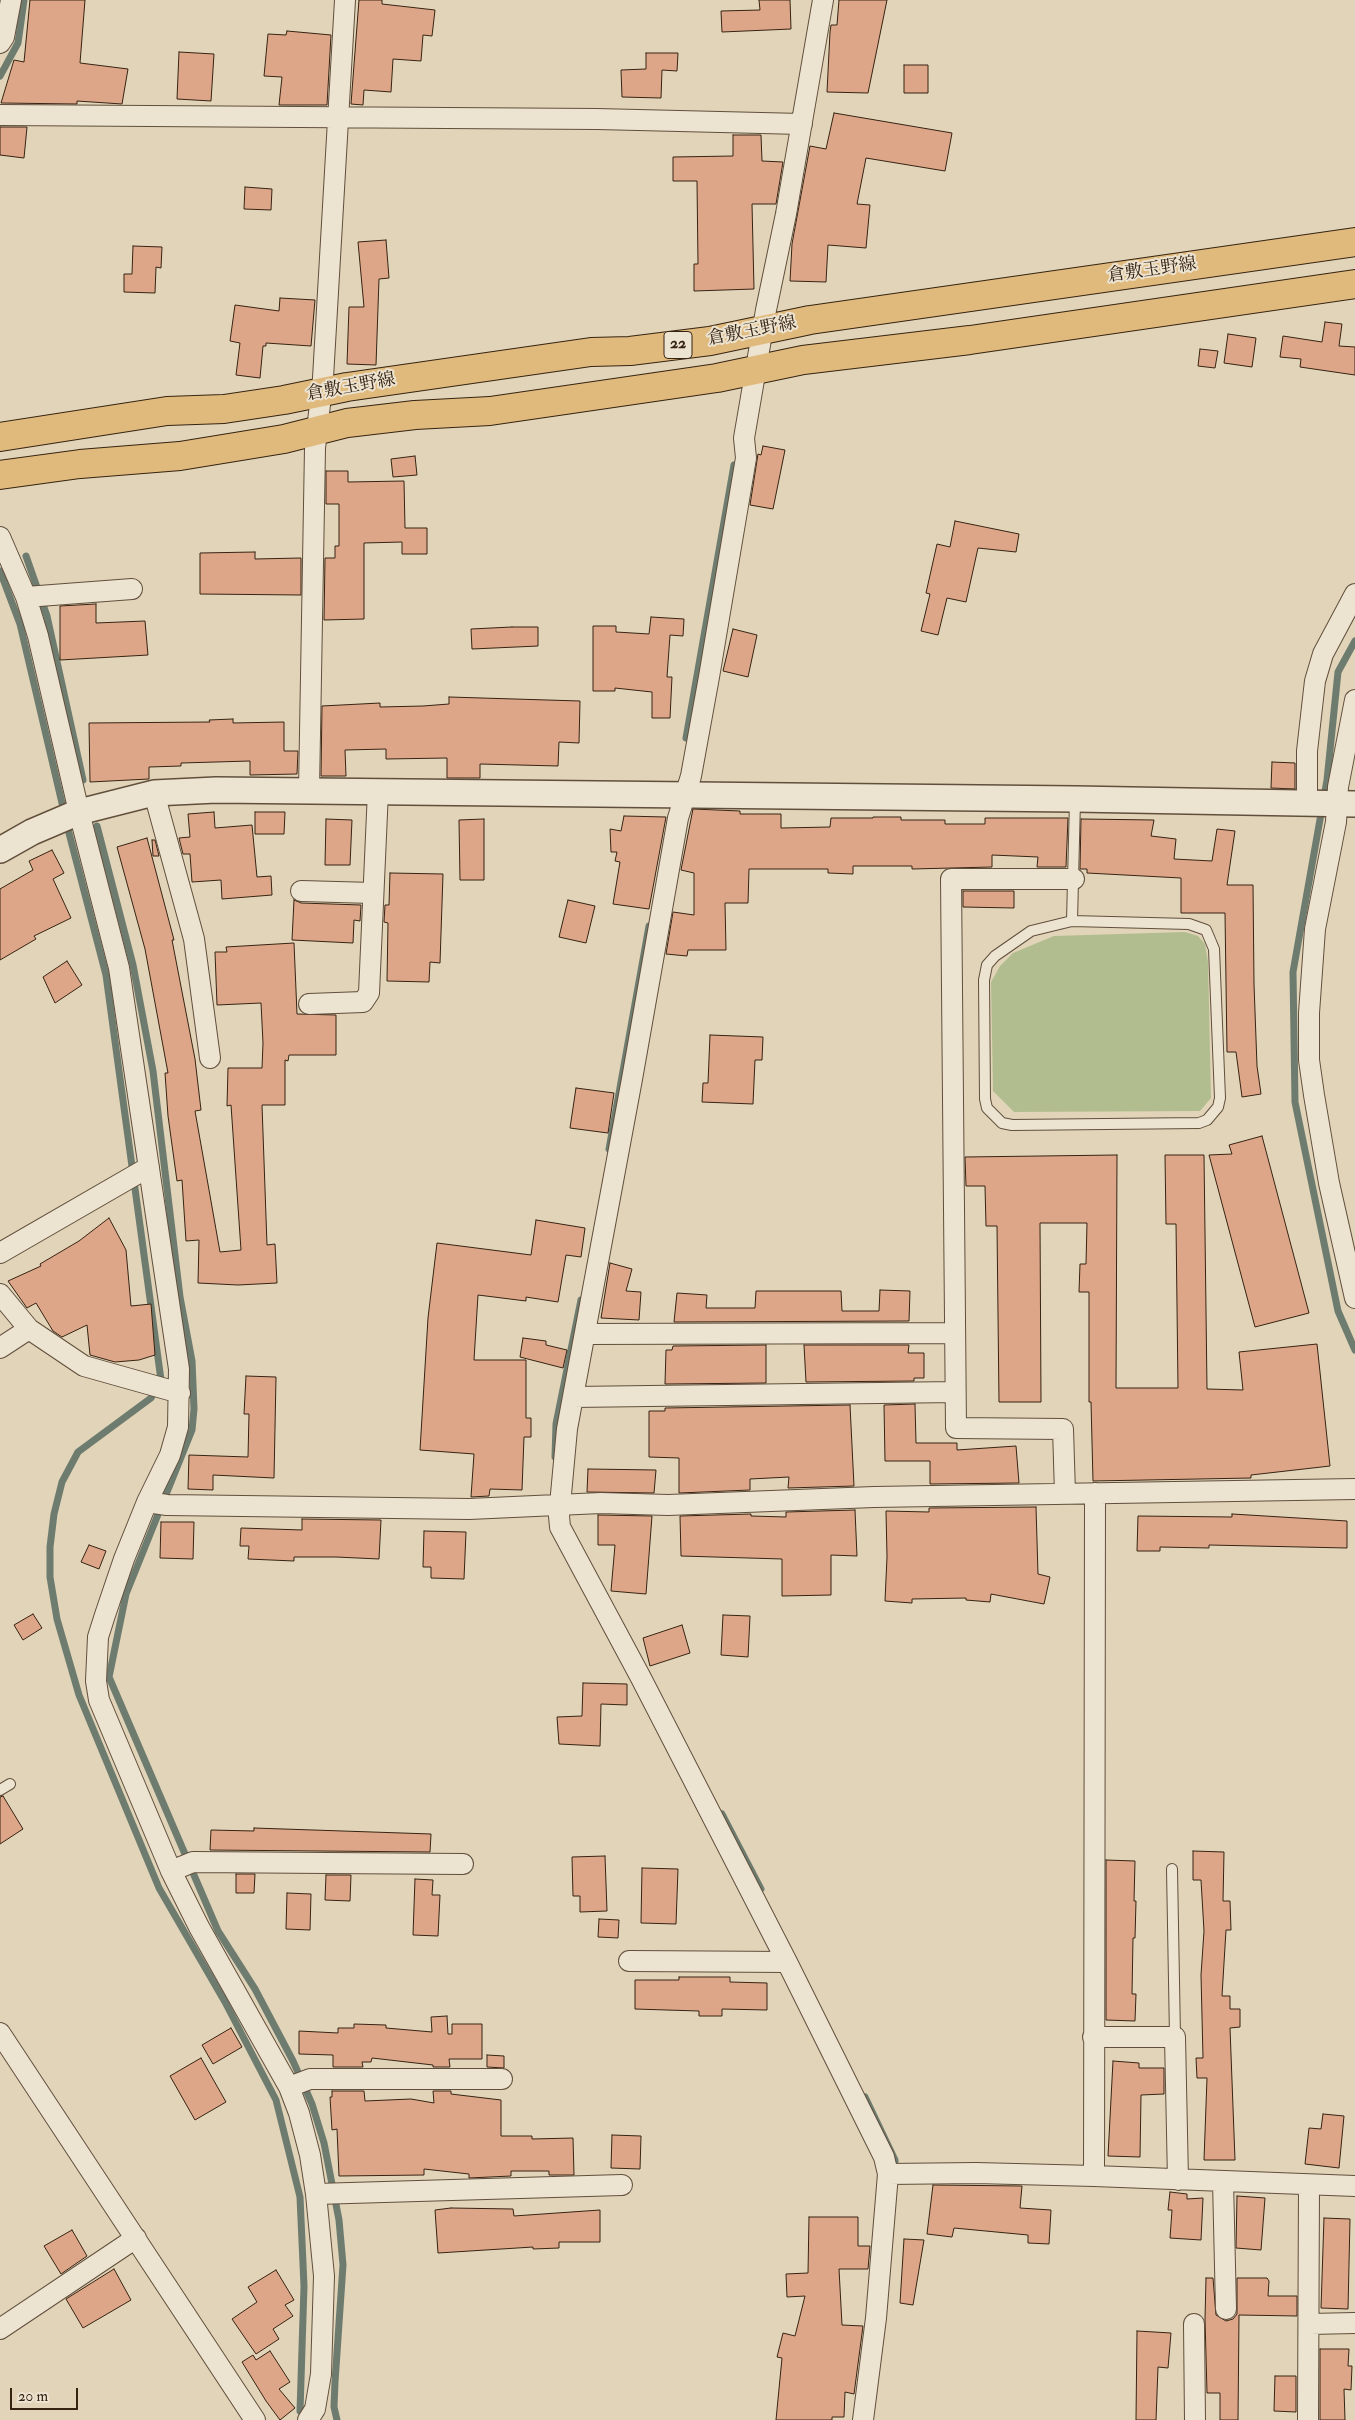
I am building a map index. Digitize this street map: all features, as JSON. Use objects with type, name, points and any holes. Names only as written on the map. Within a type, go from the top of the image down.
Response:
[{"type":"main road","name":"倉敷玉野線","points":[[0,437],[167,411],[224,409],[347,387],[591,352],[630,351],[710,341],[764,328],[1355,242]]},
{"type":"main road","name":"倉敷玉野線","points":[[0,475],[80,464],[180,456],[284,439],[347,424],[415,415],[490,411],[717,378],[803,360],[970,340],[1355,284]]},
{"type":"street","points":[[0,43],[4,37],[11,0]]},
{"type":"street","points":[[309,790],[317,431],[322,392],[345,0]]},
{"type":"street","points":[[823,0],[796,124],[764,328],[744,438],[746,458],[711,668],[685,794],[678,818],[586,1334],[566,1429],[559,1506],[560,1527],[641,1678],[787,1962],[893,2174],[863,2420]]},
{"type":"street","points":[[0,115],[337,117],[796,124]]},
{"type":"street","points":[[0,537],[36,596],[38,636],[68,816],[119,968],[139,1173],[179,1369],[166,1389]]},
{"type":"street","points":[[36,596],[132,590]]},
{"type":"street","points":[[1355,594],[1323,654],[1315,681],[1307,751],[1336,822],[1322,886],[1310,972],[1310,1060],[1329,1183],[1355,1298]]},
{"type":"street","points":[[1329,803],[1338,787],[1355,700]]},
{"type":"street","points":[[0,850],[68,816],[154,794],[216,790],[1329,803]]},
{"type":"street","points":[[309,1004],[363,1002],[369,993],[378,791]]},
{"type":"street","points":[[154,794],[194,939],[210,1058]]},
{"type":"street","points":[[1064,1493],[1063,1429],[956,1428],[951,878],[1074,879]]},
{"type":"street","points":[[301,891],[374,893]]},
{"type":"street","points":[[0,1253],[139,1173]]},
{"type":"street","points":[[0,1294],[29,1329],[84,1366],[166,1389]]},
{"type":"street","points":[[0,1348],[29,1329]]},
{"type":"street","points":[[586,1334],[954,1334]]},
{"type":"street","points":[[166,1389],[178,1426],[157,1504],[124,1559],[98,1638],[96,1681],[99,1700],[182,1866],[200,1928],[299,2083],[306,2138],[329,2194],[321,2374],[313,2416]]},
{"type":"street","points":[[572,1397],[955,1392]]},
{"type":"street","points":[[157,1504],[469,1509],[559,1506],[601,1502],[668,1506],[874,1496],[1355,1489]]},
{"type":"street","points":[[1094,2176],[1095,1493]]},
{"type":"street","points":[[182,1866],[464,1864]]},
{"type":"street","points":[[629,1962],[787,1962]]},
{"type":"street","points":[[0,2033],[6,2053],[136,2238],[255,2420]]},
{"type":"street","points":[[1093,2037],[1175,2037],[1178,2180]]},
{"type":"street","points":[[299,2083],[502,2079]]},
{"type":"street","points":[[893,2174],[1094,2176],[1309,2186],[1355,2186]]},
{"type":"street","points":[[1223,2181],[1226,2309]]},
{"type":"street","points":[[329,2194],[622,2185]]},
{"type":"street","points":[[1308,2420],[1310,2324],[1309,2186]]},
{"type":"street","points":[[0,2329],[136,2238]]},
{"type":"street","points":[[1310,2324],[1355,2323]]},
{"type":"street","points":[[1194,2324],[1195,2420]]},
{"type":"lane","points":[[1072,921],[1075,799]]},
{"type":"lane","points":[[1072,921],[1189,924],[1206,930],[1214,950],[1220,1098],[1218,1107],[1207,1120],[1199,1123],[1012,1125],[1002,1123],[987,1108],[985,1099],[984,980],[987,965],[995,956],[1031,931],[1072,921]]},
{"type":"lane","points":[[0,1790],[10,1784]]},
{"type":"lane","points":[[1172,1869],[1175,2037]]},
{"type":"green space","points":[[1185,932],[1198,936],[1205,944],[1208,962],[1211,1098],[1200,1111],[1014,1112],[993,1091],[991,982],[1000,966],[1013,953],[1054,936]]},
{"type":"building","points":[[30,0],[85,0],[80,63],[128,69],[122,104],[77,101],[77,104],[1,103],[14,60],[24,62]]},
{"type":"building","points":[[359,0],[382,0],[382,4],[435,10],[432,36],[423,35],[421,61],[393,59],[391,92],[364,90],[363,105],[351,104]]},
{"type":"building","points":[[759,0],[790,0],[791,29],[722,32],[721,11],[760,10]]},
{"type":"building","points":[[839,0],[887,0],[868,93],[827,92],[830,32],[831,25],[837,25]]},
{"type":"building","points":[[287,31],[331,35],[327,105],[279,105],[282,77],[264,76],[268,34],[286,35]]},
{"type":"building","points":[[179,52],[214,54],[211,101],[177,99]]},
{"type":"building","points":[[646,53],[678,53],[677,71],[662,70],[661,98],[622,97],[621,70],[646,69]]},
{"type":"building","points":[[904,65],[928,65],[928,93],[904,93]]},
{"type":"building","points":[[834,113],[952,133],[945,171],[866,158],[857,204],[870,205],[866,248],[828,245],[826,282],[790,281],[792,244],[810,146],[826,149]]},
{"type":"building","points":[[0,127],[27,127],[24,158],[0,155]]},
{"type":"building","points":[[733,135],[761,135],[762,161],[783,162],[776,204],[752,204],[754,289],[694,291],[694,264],[698,264],[697,181],[673,181],[673,157],[733,156]]},
{"type":"building","points":[[245,187],[272,189],[271,210],[244,209]]},
{"type":"building","points":[[386,240],[389,278],[379,279],[376,365],[347,364],[349,307],[364,307],[358,242]]},
{"type":"building","points":[[133,246],[162,247],[161,268],[156,267],[155,293],[124,292],[124,274],[132,274]]},
{"type":"building","points":[[280,298],[315,300],[311,346],[266,343],[266,346],[263,346],[260,378],[236,375],[240,343],[230,341],[235,305],[279,311]]},
{"type":"building","points":[[1325,322],[1342,324],[1339,346],[1355,347],[1355,375],[1300,367],[1301,359],[1280,357],[1283,336],[1322,342]]},
{"type":"building","points":[[1228,334],[1256,338],[1252,367],[1224,363]]},
{"type":"building","points":[[1200,349],[1218,351],[1215,368],[1198,366]]},
{"type":"building","points":[[763,446],[785,450],[773,509],[750,505],[758,454],[761,455]]},
{"type":"building","points":[[415,456],[417,475],[393,477],[391,459]]},
{"type":"building","points":[[326,471],[348,471],[348,482],[404,481],[405,528],[427,528],[427,554],[402,554],[402,542],[364,543],[364,619],[324,620],[325,558],[335,558],[335,546],[339,546],[339,504],[326,504]]},
{"type":"building","points":[[955,521],[1019,534],[1016,552],[978,548],[966,602],[947,598],[938,635],[921,631],[930,594],[926,593],[937,544],[950,547]]},
{"type":"building","points":[[255,552],[255,559],[301,558],[301,595],[200,594],[200,553]]},
{"type":"building","points":[[96,604],[96,623],[145,621],[148,655],[60,660],[60,606]]},
{"type":"building","points":[[651,617],[684,619],[683,636],[670,635],[667,677],[672,677],[670,718],[652,718],[652,692],[615,688],[615,691],[593,691],[593,626],[616,626],[616,632],[649,634]]},
{"type":"building","points":[[538,627],[538,646],[472,649],[471,629]]},
{"type":"building","points":[[733,629],[757,635],[748,677],[723,671]]},
{"type":"building","points":[[449,697],[580,701],[579,743],[559,742],[558,766],[480,764],[480,778],[447,778],[447,758],[386,759],[386,749],[345,750],[346,776],[321,776],[322,706],[380,703],[380,707],[423,706],[449,704]]},
{"type":"building","points":[[233,719],[233,723],[284,722],[284,751],[298,751],[297,774],[250,775],[250,761],[181,763],[181,766],[149,767],[149,779],[90,782],[89,723],[210,722],[209,720]]},
{"type":"building","points":[[1272,762],[1295,763],[1295,789],[1271,788]]},
{"type":"building","points":[[693,809],[740,811],[740,814],[781,814],[781,828],[830,827],[831,818],[901,817],[901,820],[945,820],[945,824],[985,824],[985,818],[1068,818],[1066,867],[1037,867],[1038,857],[992,855],[992,867],[912,869],[912,866],[853,866],[853,874],[828,873],[828,869],[749,869],[748,903],[725,903],[726,950],[688,950],[687,956],[666,954],[673,912],[694,915],[694,873],[681,870]]},
{"type":"building","points":[[214,812],[215,828],[252,825],[257,877],[271,876],[272,895],[222,899],[221,880],[192,882],[190,854],[183,854],[179,838],[190,837],[188,814]]},
{"type":"building","points":[[255,812],[285,812],[284,834],[255,834]]},
{"type":"building","points":[[624,816],[666,817],[649,909],[613,904],[620,862],[615,861],[617,852],[611,852],[610,829],[621,831]]},
{"type":"building","points":[[326,819],[352,820],[350,865],[325,865]]},
{"type":"building","points":[[484,819],[484,880],[460,880],[459,820]]},
{"type":"building","points":[[1081,819],[1154,820],[1151,836],[1176,839],[1174,859],[1212,861],[1217,829],[1235,831],[1227,885],[1253,885],[1257,1066],[1261,1094],[1242,1097],[1236,1052],[1227,1052],[1225,913],[1181,913],[1181,878],[1087,873],[1087,869],[1080,869]]},
{"type":"building","points":[[147,838],[174,940],[172,940],[195,1059],[201,1110],[195,1111],[220,1252],[241,1250],[231,1105],[227,1106],[228,1068],[262,1068],[263,1043],[261,1003],[217,1005],[215,952],[227,952],[226,947],[294,943],[297,1014],[336,1015],[336,1055],[289,1055],[288,1061],[285,1060],[285,1105],[262,1105],[267,1245],[275,1244],[277,1283],[238,1285],[198,1283],[199,1240],[186,1241],[182,1180],[177,1181],[168,1116],[165,1073],[168,1073],[145,949],[117,847]]},
{"type":"building","points":[[152,840],[155,840],[159,856],[153,856]]},
{"type":"building","points":[[52,850],[64,873],[53,879],[71,918],[34,936],[36,939],[0,960],[0,889],[33,870],[29,861]]},
{"type":"building","points":[[390,873],[443,874],[440,963],[430,962],[429,982],[387,981],[388,923],[384,922],[385,905],[389,905]]},
{"type":"building","points":[[963,891],[1014,891],[1014,908],[963,907]]},
{"type":"building","points":[[294,900],[301,903],[361,905],[360,921],[354,920],[353,943],[292,940]]},
{"type":"building","points":[[568,900],[595,906],[586,943],[559,937]]},
{"type":"building","points":[[67,961],[82,985],[55,1003],[43,977]]},
{"type":"building","points":[[710,1035],[763,1037],[762,1060],[755,1060],[753,1104],[702,1102],[703,1083],[708,1083]]},
{"type":"building","points":[[576,1088],[614,1093],[608,1133],[570,1128]]},
{"type":"building","points":[[1262,1136],[1309,1313],[1255,1327],[1209,1155],[1232,1154],[1229,1145]]},
{"type":"building","points":[[1117,1155],[1116,1388],[1178,1388],[1176,1224],[1166,1224],[1165,1155],[1204,1155],[1207,1389],[1243,1390],[1239,1352],[1317,1344],[1330,1466],[1251,1475],[1251,1478],[1093,1481],[1091,1402],[1089,1402],[1089,1292],[1079,1292],[1080,1264],[1086,1264],[1087,1223],[1040,1223],[1041,1402],[999,1402],[997,1226],[986,1226],[985,1186],[966,1186],[965,1157]]},
{"type":"building","points":[[109,1218],[126,1250],[131,1306],[151,1304],[155,1355],[139,1360],[115,1362],[90,1355],[87,1325],[62,1337],[53,1331],[36,1303],[27,1308],[8,1281],[41,1266],[40,1264],[79,1241]]},
{"type":"building","points":[[536,1220],[585,1228],[581,1257],[566,1255],[558,1302],[526,1297],[526,1301],[478,1295],[474,1360],[526,1360],[526,1418],[531,1418],[531,1437],[524,1437],[522,1490],[490,1489],[489,1496],[471,1497],[474,1454],[420,1450],[428,1318],[437,1243],[531,1255]]},
{"type":"building","points":[[610,1263],[632,1269],[626,1291],[641,1292],[639,1320],[601,1318]]},
{"type":"building","points":[[880,1290],[910,1291],[909,1321],[674,1322],[677,1293],[707,1295],[706,1308],[755,1308],[756,1291],[841,1291],[842,1311],[879,1311]]},
{"type":"building","points":[[523,1338],[546,1341],[546,1345],[567,1350],[563,1368],[520,1357]]},
{"type":"building","points":[[766,1345],[766,1383],[665,1384],[666,1350],[672,1350],[673,1346]]},
{"type":"building","points":[[804,1345],[909,1345],[908,1353],[924,1353],[924,1378],[914,1378],[914,1381],[806,1382]]},
{"type":"building","points":[[246,1376],[276,1377],[274,1478],[213,1475],[213,1490],[188,1489],[189,1455],[248,1457],[249,1414],[244,1414]]},
{"type":"building","points":[[915,1404],[916,1443],[957,1443],[957,1450],[1016,1446],[1019,1483],[930,1484],[930,1461],[885,1461],[884,1405]]},
{"type":"building","points":[[850,1405],[854,1486],[788,1488],[789,1477],[750,1479],[750,1490],[679,1493],[679,1458],[649,1457],[649,1411],[665,1411],[665,1408]]},
{"type":"building","points":[[588,1469],[656,1470],[654,1493],[587,1492]]},
{"type":"building","points":[[1036,1507],[1038,1574],[1050,1577],[1044,1604],[991,1594],[990,1602],[966,1600],[966,1598],[912,1599],[912,1603],[885,1601],[887,1557],[886,1511],[929,1512],[929,1508]]},
{"type":"building","points":[[855,1510],[857,1556],[831,1555],[831,1595],[782,1596],[782,1559],[681,1556],[680,1516],[751,1514],[751,1516],[786,1517],[786,1512]]},
{"type":"building","points":[[1232,1514],[1347,1521],[1347,1548],[1209,1545],[1209,1548],[1160,1547],[1160,1551],[1137,1551],[1138,1516],[1232,1517]]},
{"type":"building","points":[[598,1515],[652,1516],[646,1594],[611,1591],[615,1545],[598,1545]]},
{"type":"building","points":[[302,1519],[381,1520],[379,1559],[294,1557],[294,1561],[248,1559],[249,1546],[240,1546],[241,1528],[302,1530]]},
{"type":"building","points":[[161,1522],[194,1522],[193,1559],[160,1558]]},
{"type":"building","points":[[424,1531],[466,1532],[464,1579],[431,1578],[431,1567],[423,1567]]},
{"type":"building","points":[[89,1545],[106,1551],[99,1569],[81,1562]]},
{"type":"building","points":[[33,1614],[42,1628],[23,1640],[14,1625]]},
{"type":"building","points":[[723,1615],[750,1616],[748,1657],[721,1655]]},
{"type":"building","points":[[682,1625],[690,1653],[650,1666],[643,1638]]},
{"type":"building","points":[[583,1683],[627,1684],[627,1705],[601,1704],[600,1746],[559,1744],[557,1717],[582,1716]]},
{"type":"building","points":[[3,1796],[23,1829],[0,1844],[0,1797]]},
{"type":"building","points":[[254,1828],[431,1834],[430,1852],[210,1850],[211,1830],[254,1831]]},
{"type":"building","points":[[1193,1851],[1224,1852],[1223,1901],[1230,1901],[1231,1930],[1226,1930],[1222,1996],[1230,1996],[1230,2009],[1240,2009],[1240,2027],[1230,2028],[1235,2160],[1204,2160],[1207,2078],[1197,2078],[1196,2058],[1203,2058],[1201,1975],[1204,1931],[1201,1880],[1193,1880]]},
{"type":"building","points":[[605,1856],[607,1911],[580,1912],[580,1896],[573,1896],[572,1857]]},
{"type":"building","points":[[1106,1860],[1135,1861],[1134,1901],[1136,1901],[1132,1994],[1136,1994],[1135,2021],[1106,2020]]},
{"type":"building","points":[[642,1868],[678,1869],[676,1924],[641,1923]]},
{"type":"building","points":[[236,1874],[255,1874],[254,1893],[236,1893]]},
{"type":"building","points":[[326,1875],[351,1875],[350,1901],[325,1900]]},
{"type":"building","points":[[415,1879],[433,1880],[432,1895],[440,1895],[438,1936],[413,1935]]},
{"type":"building","points":[[287,1893],[311,1894],[310,1930],[286,1929]]},
{"type":"building","points":[[599,1919],[619,1920],[618,1938],[598,1937]]},
{"type":"building","points":[[679,1977],[730,1977],[730,1982],[767,1983],[767,2010],[722,2009],[722,2016],[699,2016],[699,2011],[635,2009],[635,1980],[679,1980]]},
{"type":"building","points":[[447,2016],[448,2034],[452,2034],[452,2024],[482,2024],[482,2059],[449,2059],[450,2067],[433,2067],[433,2065],[372,2058],[371,2062],[362,2062],[363,2067],[333,2067],[333,2055],[299,2054],[299,2031],[338,2033],[338,2028],[354,2028],[354,2024],[386,2025],[386,2028],[432,2032],[431,2017]]},
{"type":"building","points":[[231,2028],[242,2047],[213,2064],[202,2045]]},
{"type":"building","points":[[487,2055],[504,2056],[504,2068],[487,2067]]},
{"type":"building","points":[[201,2058],[226,2102],[195,2120],[170,2076]]},
{"type":"building","points":[[1113,2061],[1139,2063],[1139,2068],[1164,2068],[1164,2094],[1141,2095],[1140,2157],[1108,2156]]},
{"type":"building","points":[[332,2091],[364,2091],[365,2101],[411,2099],[434,2103],[433,2091],[451,2091],[451,2094],[501,2100],[501,2136],[532,2136],[532,2139],[573,2138],[574,2175],[549,2175],[549,2171],[511,2171],[511,2176],[469,2178],[469,2174],[424,2169],[424,2175],[339,2176],[337,2129],[332,2130],[330,2097],[332,2097]]},
{"type":"building","points":[[1323,2114],[1344,2116],[1339,2168],[1305,2164],[1309,2128],[1321,2129]]},
{"type":"building","points":[[612,2135],[641,2136],[640,2169],[611,2168]]},
{"type":"building","points":[[933,2185],[1022,2186],[1020,2208],[1051,2210],[1049,2244],[1028,2243],[1028,2235],[954,2228],[952,2237],[927,2234]]},
{"type":"building","points":[[1170,2192],[1187,2194],[1187,2199],[1203,2198],[1201,2240],[1170,2238],[1172,2210],[1168,2210]]},
{"type":"building","points":[[1237,2196],[1265,2198],[1261,2250],[1236,2248]]},
{"type":"building","points":[[451,2208],[513,2209],[514,2216],[600,2210],[600,2242],[559,2242],[559,2248],[533,2249],[533,2247],[438,2253],[435,2210]]},
{"type":"building","points":[[809,2217],[858,2217],[858,2246],[870,2246],[868,2269],[839,2269],[842,2325],[863,2326],[854,2394],[845,2392],[844,2417],[832,2417],[832,2420],[776,2420],[782,2358],[777,2357],[783,2333],[795,2336],[805,2296],[787,2297],[786,2274],[808,2273]]},
{"type":"building","points":[[1324,2218],[1350,2219],[1348,2309],[1321,2308]]},
{"type":"building","points":[[72,2230],[87,2256],[61,2274],[44,2246]]},
{"type":"building","points":[[904,2239],[924,2240],[913,2305],[900,2303]]},
{"type":"building","points":[[114,2269],[131,2300],[83,2328],[66,2299]]},
{"type":"building","points":[[276,2270],[294,2300],[285,2305],[293,2316],[273,2329],[279,2339],[256,2354],[232,2319],[257,2302],[248,2287]]},
{"type":"building","points":[[1206,2278],[1213,2278],[1216,2315],[1226,2321],[1233,2319],[1237,2314],[1237,2278],[1267,2278],[1269,2281],[1268,2296],[1297,2296],[1297,2316],[1239,2315],[1238,2420],[1220,2420],[1220,2393],[1207,2393]]},
{"type":"building","points":[[1137,2331],[1171,2333],[1168,2368],[1158,2367],[1156,2420],[1136,2420]]},
{"type":"building","points":[[1320,2349],[1349,2349],[1348,2366],[1352,2366],[1351,2390],[1344,2389],[1345,2420],[1320,2420]]},
{"type":"building","points":[[270,2351],[290,2382],[279,2389],[295,2408],[280,2420],[242,2362],[253,2355],[256,2360]]},
{"type":"building","points":[[1275,2376],[1296,2376],[1296,2412],[1274,2411]]},
{"type":"waterway","points":[[0,76],[18,43],[24,0]]},
{"type":"waterway","points":[[686,738],[734,465]]},
{"type":"waterway","points":[[26,556],[47,616],[83,780]]},
{"type":"waterway","points":[[0,571],[20,624],[69,833],[106,975],[161,1380],[151,1398],[78,1452],[62,1482],[54,1514],[50,1547],[50,1577],[57,1619],[79,1695],[159,1888],[225,2002],[276,2100],[300,2197],[304,2286],[300,2411]]},
{"type":"waterway","points":[[1355,641],[1338,672],[1327,780],[1293,972],[1295,1102],[1338,1311],[1355,1350]]},
{"type":"waterway","points":[[97,826],[133,965],[153,1071],[180,1297],[192,1361],[194,1409],[192,1430],[126,1594],[109,1677],[218,1931],[255,1989],[293,2061],[312,2104],[324,2143],[339,2220],[343,2265],[334,2407],[337,2420]]},
{"type":"waterway","points":[[609,1149],[649,926]]},
{"type":"waterway","points":[[555,1457],[556,1424],[581,1300]]},
{"type":"waterway","points":[[722,1814],[761,1889]]},
{"type":"waterway","points":[[865,2097],[895,2160],[895,2170]]}]
